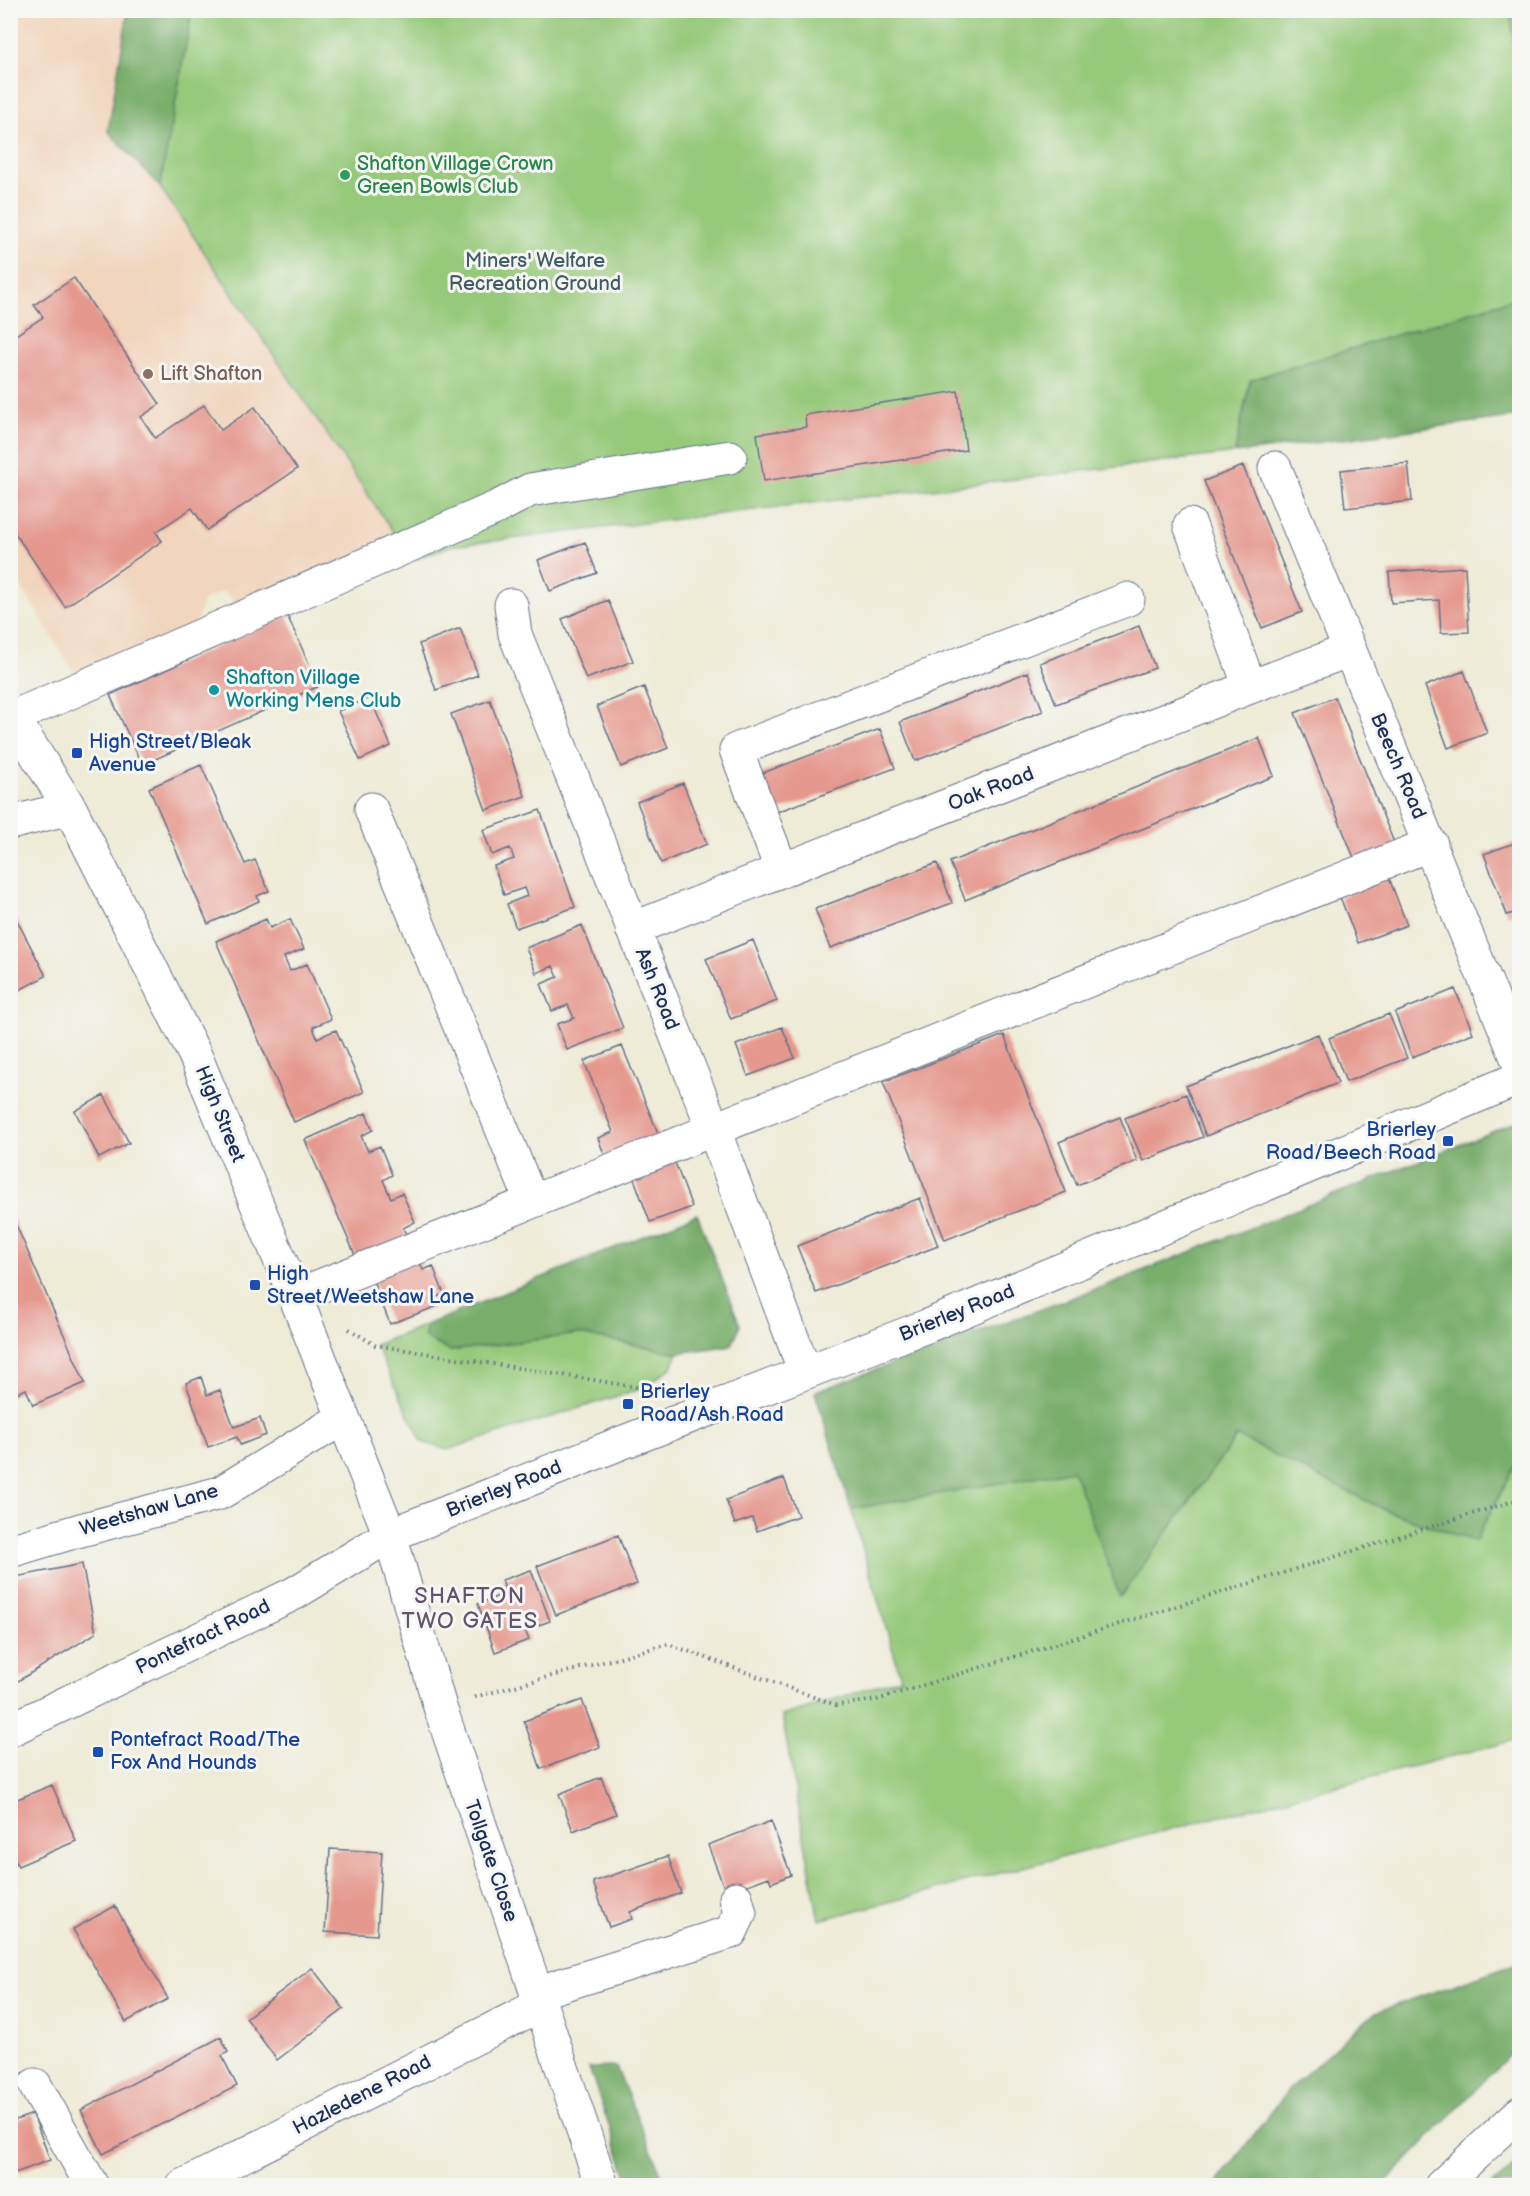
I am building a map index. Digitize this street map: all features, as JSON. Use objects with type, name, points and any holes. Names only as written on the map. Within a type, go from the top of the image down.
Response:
[{"type":"main road","points":[[12,715],[498,507],[530,490],[729,458]]},
{"type":"main road","name":"Beech Road","points":[[1275,468],[1520,1065]]},
{"type":"main road","points":[[1190,525],[1250,687]]},
{"type":"main road","points":[[782,871],[736,750],[1128,599]]},
{"type":"main road","name":"Ash Road","points":[[512,605],[515,634],[714,1130],[805,1372]]},
{"type":"main road","name":"Oak Road","points":[[632,929],[1350,650]]},
{"type":"main road","name":"High Street","points":[[12,715],[70,808],[195,1055],[295,1296],[390,1535]]},
{"type":"main road","points":[[10,823],[70,808]]},
{"type":"main road","points":[[371,809],[531,1200]]},
{"type":"main road","points":[[295,1296],[531,1200],[714,1130],[1431,844]]},
{"type":"main road","name":"Brierley Road","points":[[390,1535],[927,1326],[1520,1078]]},
{"type":"main road","name":"Weetshaw Lane","points":[[10,1551],[220,1493],[343,1418]]},
{"type":"main road","name":"Tollgate Close","points":[[390,1535],[440,1707],[602,2186]]},
{"type":"main road","name":"Pontefract Road","points":[[10,1730],[295,1593],[390,1535]]},
{"type":"main road","name":"Hazledene Road","points":[[183,2186],[538,1999],[731,1932],[740,1913],[736,1898]]},
{"type":"main road","points":[[35,2085],[92,2186]]},
{"type":"main road","points":[[1441,2186],[1520,2113]]},
{"type":"path","points":[[345,1327],[375,1345],[643,1388],[666,1386]]},
{"type":"path","points":[[440,1707],[668,1644],[836,1705],[876,1700],[1520,1499]]},
{"type":"shaded area","name":"Lift Shafton","points":[[10,11],[128,11],[109,131],[160,187],[412,560],[253,616],[222,591],[203,601],[195,624],[77,677],[11,570]]},
{"type":"green space","points":[[128,11],[192,11],[160,187],[108,131]]},
{"type":"green space","name":"Miners' Welfare Recreation Ground","points":[[192,11],[1510,11],[1520,90],[1519,297],[1250,380],[1235,453],[450,546],[412,560],[160,187]]},
{"type":"green space","points":[[1510,11],[1519,11],[1519,90]]},
{"type":"green space","points":[[1519,297],[1519,416],[1235,453],[1250,380]]},
{"type":"green space","points":[[1519,1121],[1519,1459],[1475,1541],[1387,1511],[1237,1436],[1120,1597],[1073,1470],[851,1509],[815,1392],[1107,1285]]},
{"type":"green space","points":[[697,1214],[740,1325],[732,1345],[678,1353],[578,1334],[450,1351],[425,1338],[426,1325]]},
{"type":"green space","points":[[426,1325],[425,1338],[450,1351],[578,1334],[678,1353],[672,1367],[643,1388],[447,1450],[422,1442],[375,1345]]},
{"type":"green space","points":[[1237,1436],[1387,1511],[1475,1541],[1519,1459],[1519,1739],[819,1920],[782,1716],[901,1678],[851,1509],[1074,1470],[1120,1596]]},
{"type":"green space","points":[[1519,1962],[1519,2045],[1383,2185],[1215,2185],[1291,2087],[1376,2012]]},
{"type":"green space","points":[[616,2067],[666,2185],[630,2185],[589,2068]]},
{"type":"green space","points":[[1519,2163],[1519,2185],[1492,2185]]},
{"type":"building","points":[[74,278],[160,404],[141,417],[155,438],[204,405],[221,430],[255,407],[297,469],[207,530],[192,508],[156,532],[162,541],[65,607],[10,526],[10,339],[43,317],[34,305]]},
{"type":"building","points":[[958,391],[966,450],[764,481],[757,434],[806,427],[805,415]]},
{"type":"building","points":[[1408,463],[1412,501],[1345,508],[1341,470]]},
{"type":"building","points":[[1243,466],[1302,612],[1262,628],[1204,481]]},
{"type":"building","points":[[585,542],[597,573],[550,591],[538,560]]},
{"type":"building","points":[[1465,567],[1469,632],[1441,633],[1439,600],[1391,603],[1389,572]]},
{"type":"building","points":[[608,600],[633,661],[586,679],[562,619]]},
{"type":"building","name":"Shafton Village Working Mens Club","points":[[287,615],[319,686],[142,765],[110,695]]},
{"type":"building","points":[[1139,626],[1155,668],[1056,704],[1040,663]]},
{"type":"building","points":[[460,628],[478,675],[436,690],[419,644]]},
{"type":"building","points":[[1464,671],[1487,733],[1448,748],[1425,686]]},
{"type":"building","points":[[1028,672],[1043,711],[915,761],[900,722]]},
{"type":"building","points":[[644,687],[668,748],[621,767],[597,706]]},
{"type":"building","points":[[1335,697],[1397,850],[1357,865],[1295,713]]},
{"type":"building","points":[[370,698],[391,746],[360,760],[338,711]]},
{"type":"building","points":[[490,700],[525,796],[486,810],[451,714]]},
{"type":"building","points":[[880,729],[895,768],[774,813],[760,774]]},
{"type":"building","points":[[1259,738],[1274,776],[965,900],[950,862]]},
{"type":"building","points":[[201,765],[245,864],[255,860],[269,891],[257,896],[259,901],[208,924],[149,788]]},
{"type":"building","points":[[683,783],[707,844],[661,863],[637,802]]},
{"type":"building","points":[[540,810],[575,907],[516,928],[507,904],[527,896],[524,888],[504,895],[494,866],[514,859],[510,848],[492,855],[483,830]]},
{"type":"building","points":[[1520,841],[1520,911],[1507,915],[1484,854]]},
{"type":"building","points":[[937,863],[952,903],[830,948],[815,909]]},
{"type":"building","points":[[1389,878],[1407,925],[1358,943],[1340,897]]},
{"type":"building","points":[[10,907],[46,976],[12,994],[10,991]]},
{"type":"building","points":[[266,919],[270,928],[290,919],[304,949],[284,957],[290,971],[307,964],[331,1019],[313,1027],[317,1038],[336,1030],[364,1092],[294,1122],[216,941]]},
{"type":"building","points":[[582,925],[623,1028],[567,1050],[557,1024],[574,1018],[568,1005],[552,1011],[541,984],[558,977],[553,966],[536,973],[526,948]]},
{"type":"building","points":[[753,940],[777,1001],[731,1019],[706,959]]},
{"type":"building","points":[[1455,989],[1473,1033],[1412,1057],[1395,1013]]},
{"type":"building","points":[[1389,1014],[1407,1058],[1346,1082],[1329,1038]]},
{"type":"building","points":[[782,1027],[795,1058],[748,1076],[736,1045]]},
{"type":"building","points":[[1318,1034],[1338,1083],[1206,1136],[1186,1086]]},
{"type":"building","points":[[1004,1035],[1066,1192],[945,1240],[883,1082]]},
{"type":"building","points":[[622,1046],[661,1140],[607,1162],[598,1138],[613,1132],[584,1061]]},
{"type":"building","points":[[1186,1094],[1203,1137],[1143,1161],[1125,1118]]},
{"type":"building","points":[[104,1095],[129,1143],[99,1158],[75,1111]]},
{"type":"building","points":[[366,1113],[373,1130],[361,1136],[368,1151],[380,1146],[392,1175],[383,1180],[391,1198],[402,1193],[415,1222],[403,1228],[407,1236],[356,1257],[305,1140]]},
{"type":"building","points":[[1120,1117],[1137,1161],[1077,1185],[1059,1142]]},
{"type":"building","points":[[674,1160],[692,1207],[650,1222],[633,1176]]},
{"type":"building","points":[[920,1198],[938,1246],[816,1293],[797,1246]]},
{"type":"building","points":[[10,1211],[85,1383],[33,1405],[26,1389],[10,1396]]},
{"type":"building","points":[[419,1260],[423,1270],[433,1266],[444,1294],[432,1299],[435,1307],[390,1324],[372,1278]]},
{"type":"building","points":[[201,1377],[207,1395],[220,1390],[234,1427],[260,1418],[266,1435],[240,1445],[237,1437],[208,1447],[186,1383]]},
{"type":"building","points":[[784,1478],[798,1516],[757,1531],[752,1518],[735,1524],[726,1500]]},
{"type":"building","points":[[618,1535],[637,1584],[556,1615],[537,1566]]},
{"type":"building","points":[[82,1564],[96,1633],[10,1686],[10,1578]]},
{"type":"building","points":[[531,1570],[550,1621],[525,1630],[529,1640],[495,1652],[478,1604],[506,1593],[502,1580]]},
{"type":"building","points":[[582,1700],[600,1747],[541,1769],[524,1721]]},
{"type":"building","points":[[601,1777],[616,1814],[573,1831],[559,1794]]},
{"type":"building","points":[[52,1785],[76,1841],[18,1866],[10,1848],[10,1802]]},
{"type":"building","points":[[771,1821],[791,1875],[771,1883],[769,1877],[726,1893],[708,1845]]},
{"type":"building","points":[[330,1849],[382,1852],[377,1935],[325,1932]]},
{"type":"building","points":[[668,1856],[681,1893],[630,1912],[632,1919],[609,1927],[593,1882]]},
{"type":"building","points":[[115,1906],[168,1999],[126,2022],[73,1929]]},
{"type":"building","points":[[312,1968],[344,2009],[277,2060],[246,2018]]},
{"type":"building","points":[[221,2037],[228,2052],[222,2056],[237,2086],[103,2154],[81,2110]]},
{"type":"building","points":[[33,2114],[50,2160],[10,2175],[10,2122]]},
{"type":"place","name":"Shafton Village Crown Green Bowls Club","points":[[345,175]]},
{"type":"place","name":"Lift Shafton","points":[[148,374]]},
{"type":"place","name":"Shafton Village Working Mens Club","points":[[214,690]]},
{"type":"place","name":"High Street/Bleak Avenue","points":[[77,753]]},
{"type":"place","name":"Brierley Road/Beech Road","points":[[1448,1141]]},
{"type":"place","name":"High Street/Weetshaw Lane","points":[[255,1285]]},
{"type":"place","name":"Brierley Road/Ash Road","points":[[628,1404]]},
{"type":"place","name":"Pontefract Road/The Fox And Hounds","points":[[98,1752]]},
{"type":"district","name":"SHAFTON TWO GATES","points":[[470,1608]]}]
